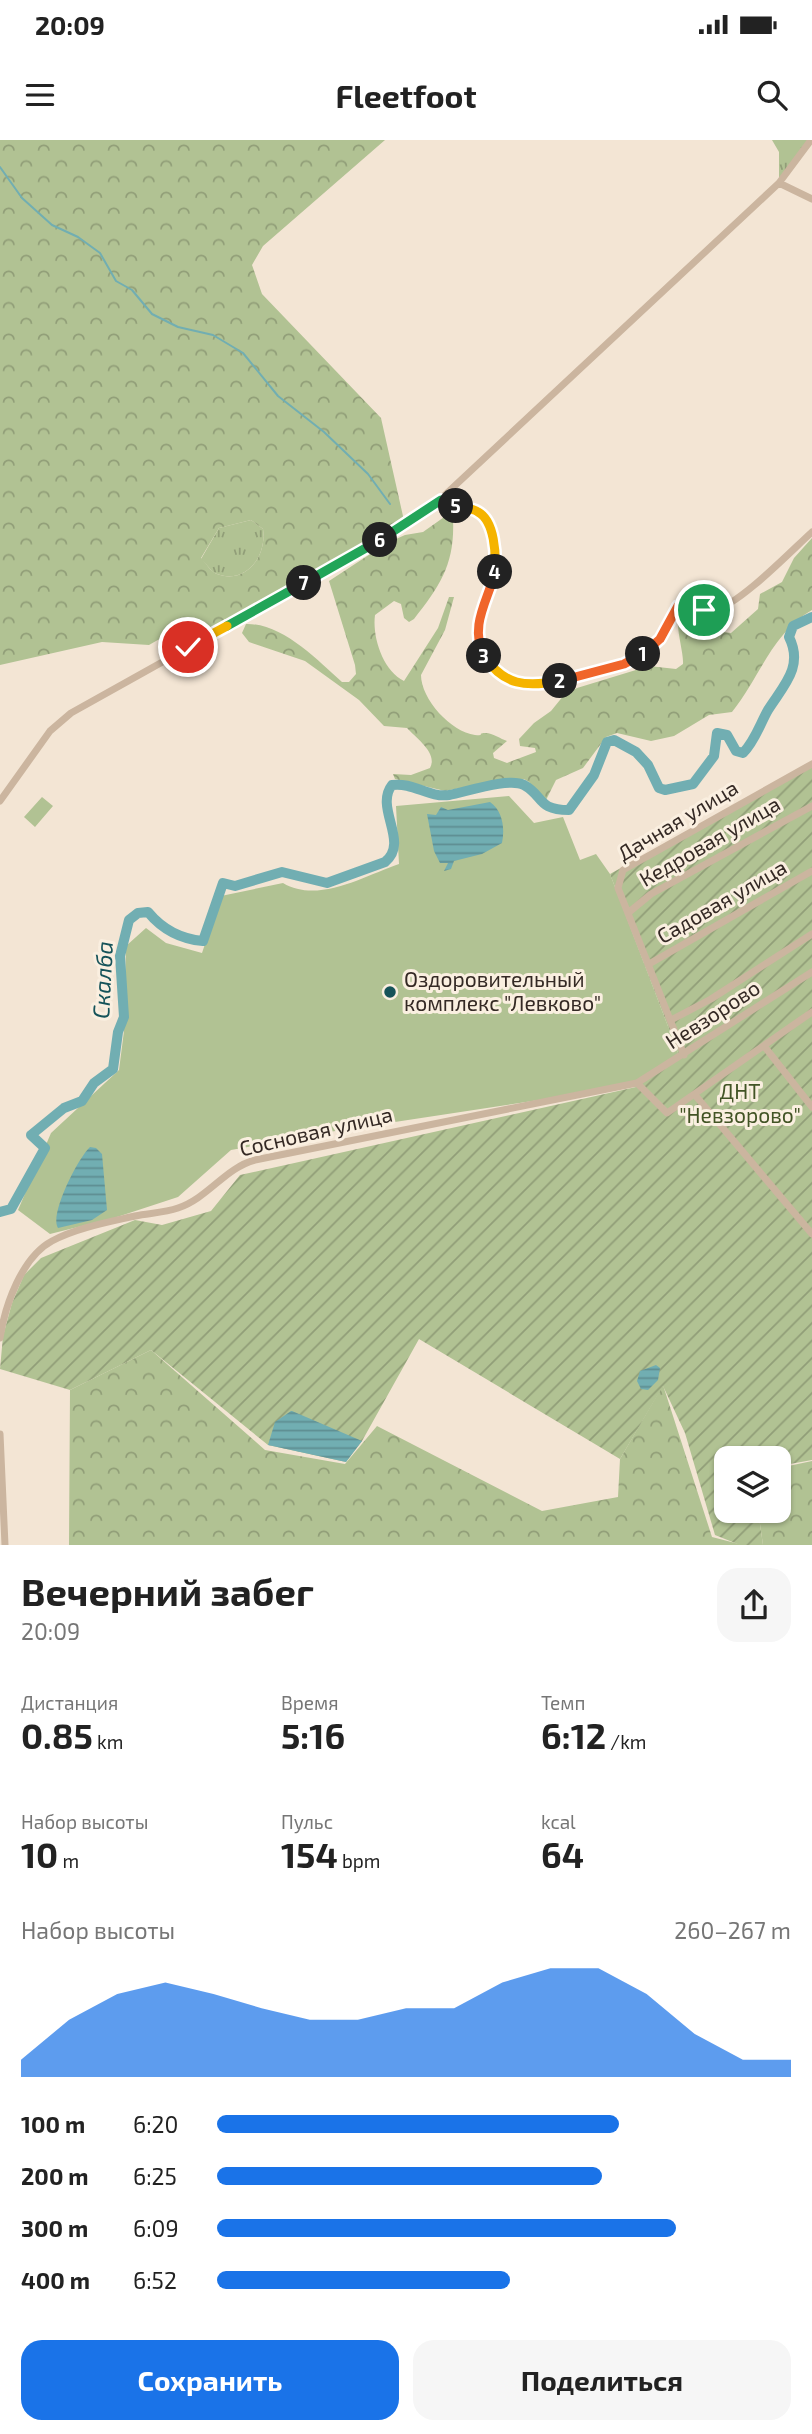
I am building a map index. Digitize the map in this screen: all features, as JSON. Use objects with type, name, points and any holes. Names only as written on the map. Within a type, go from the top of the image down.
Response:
[{"type":"street","points":[[0,801],[50,731],[71,713],[363,550],[441,500],[779,183],[811,140]]},
{"type":"street","points":[[779,183],[812,199]]},
{"type":"street","points":[[441,500],[478,511],[487,521],[496,560],[495,574],[478,620],[478,639],[484,657],[501,677],[523,685],[565,680],[636,659],[660,639],[678,606],[690,604],[712,611],[727,604],[756,585],[812,532]]},
{"type":"street","name":"Дачная улица","points":[[684,1055],[618,888],[623,870],[812,764]]},
{"type":"street","name":"Кедровая улица","points":[[628,913],[651,894],[812,806]]},
{"type":"street","name":"Садовая улица","points":[[649,964],[812,871]]},
{"type":"street","points":[[671,1020],[711,999],[812,934]]},
{"type":"street","name":"Невзорово","points":[[634,1084],[812,972]]},
{"type":"street","points":[[634,1084],[667,1113],[812,1012]]},
{"type":"street","points":[[764,1046],[812,1107]]},
{"type":"street","name":"Сосновая улица","points":[[0,1338],[9,1302],[25,1269],[52,1241],[134,1216],[177,1208],[202,1195],[239,1164],[317,1145],[634,1084]]},
{"type":"street","points":[[695,1095],[812,1234]]},
{"type":"street","points":[[0,1434],[5,1545]]},
{"type":"green space","points":[[0,140],[385,140],[263,246],[252,265],[262,294],[381,418],[405,525],[188,647],[177,629],[149,645],[102,642],[0,665]],"holes":[[[251,520],[263,529],[262,549],[258,558],[245,572],[227,576],[217,574],[201,558],[219,528]]]},
{"type":"green space","points":[[772,140],[811,140],[779,183],[779,152]]},
{"type":"green space","points":[[447,515],[453,519],[452,548],[439,584],[409,622],[404,618],[401,604],[394,601],[375,615],[377,643],[390,670],[404,681],[438,628],[449,597],[454,597],[445,630],[421,675],[422,684],[432,704],[456,728],[475,735],[488,733],[507,741],[493,753],[494,758],[507,763],[536,752],[535,748],[520,746],[519,739],[534,723],[551,711],[564,695],[577,688],[649,666],[676,669],[683,664],[678,628],[682,610],[711,630],[731,633],[758,609],[760,594],[782,582],[794,558],[812,538],[812,610],[776,643],[732,712],[709,715],[674,736],[651,741],[617,733],[606,737],[583,768],[556,780],[546,800],[542,800],[524,779],[445,791],[395,779],[393,774],[411,775],[430,768],[432,762],[425,746],[407,728],[384,726],[359,700],[305,661],[249,642],[242,633],[246,624],[273,629],[310,653],[342,682],[349,682],[356,674],[355,665],[329,581],[387,543],[405,535],[423,532]]},
{"type":"green space","points":[[251,520],[263,529],[262,549],[258,558],[245,572],[237,575],[215,573],[201,559],[219,528]]},
{"type":"green space","name":"ДНТ \"Невзорово\"","points":[[812,762],[812,1460],[791,1464],[791,1446],[714,1446],[714,1523],[760,1523],[763,1545],[740,1545],[715,1535],[685,1433],[663,1386],[620,1459],[419,1339],[362,1441],[346,1462],[268,1445],[151,1350],[70,1390],[0,1369],[3,1336],[12,1303],[24,1275],[41,1258],[135,1220],[162,1225],[211,1211],[240,1175],[636,1087],[680,1058],[610,874]]},
{"type":"green space","name":"Оздоровительный комплекс \"Левково\"","points":[[509,796],[534,823],[563,817],[580,860],[596,854],[610,874],[680,1058],[637,1085],[329,1132],[231,1150],[178,1197],[114,1218],[50,1234],[18,1210],[51,1133],[119,1070],[124,1031],[126,946],[146,928],[166,943],[202,953],[221,896],[283,883],[311,891],[326,889],[356,881],[399,864],[396,806]]},
{"type":"green space","points":[[42,797],[53,806],[35,827],[24,817]]},
{"type":"green space","points":[[151,1350],[265,1450],[345,1464],[377,1426],[542,1511],[618,1497],[620,1459],[663,1385],[712,1537],[743,1545],[69,1545],[70,1390]]},
{"type":"green space","points":[[812,1461],[812,1545],[763,1545],[760,1523],[791,1523],[791,1465]]},
{"type":"water","points":[[490,802],[498,810],[502,821],[502,843],[482,854],[454,861],[451,869],[444,871],[448,863],[440,863],[434,851],[427,814],[436,815],[441,807],[448,810]]},
{"type":"water","points":[[90,1147],[96,1148],[102,1154],[107,1210],[92,1220],[58,1228],[56,1221],[61,1200],[72,1174]]},
{"type":"water","points":[[656,1365],[660,1368],[658,1380],[648,1390],[641,1389],[637,1381],[640,1371]]},
{"type":"water","points":[[291,1411],[362,1441],[346,1462],[268,1445],[275,1422]]},
{"type":"waterway","points":[[0,167],[22,198],[52,225],[78,237],[100,253],[116,281],[132,290],[152,314],[178,327],[213,335],[243,353],[278,396],[324,432],[368,474],[390,504]]},
{"type":"waterway","name":"Скалба","points":[[0,1212],[11,1209],[45,1148],[31,1135],[64,1108],[82,1101],[94,1083],[113,1069],[118,1032],[124,1017],[120,956],[129,920],[138,913],[148,912],[172,932],[203,941],[223,883],[235,886],[282,872],[327,883],[385,862],[392,854],[394,845],[387,804],[392,785],[449,795],[498,784],[517,783],[530,789],[551,808],[569,810],[594,775],[607,742],[614,740],[636,752],[648,765],[659,788],[665,790],[693,784],[714,756],[717,733],[727,735],[736,751],[743,753],[751,743],[790,676],[794,658],[789,637],[793,626],[812,617]]},
{"type":"place","name":"Оздоровительный комплекс \"Левково\"","points":[[390,992]]},
{"type":"route","points":[[188,647],[363,550],[441,500],[478,511],[487,521],[494,546],[495,574],[478,620],[478,639],[484,657],[493,669],[512,683],[542,684],[624,664],[655,645],[678,606],[690,604],[704,610]]}]
